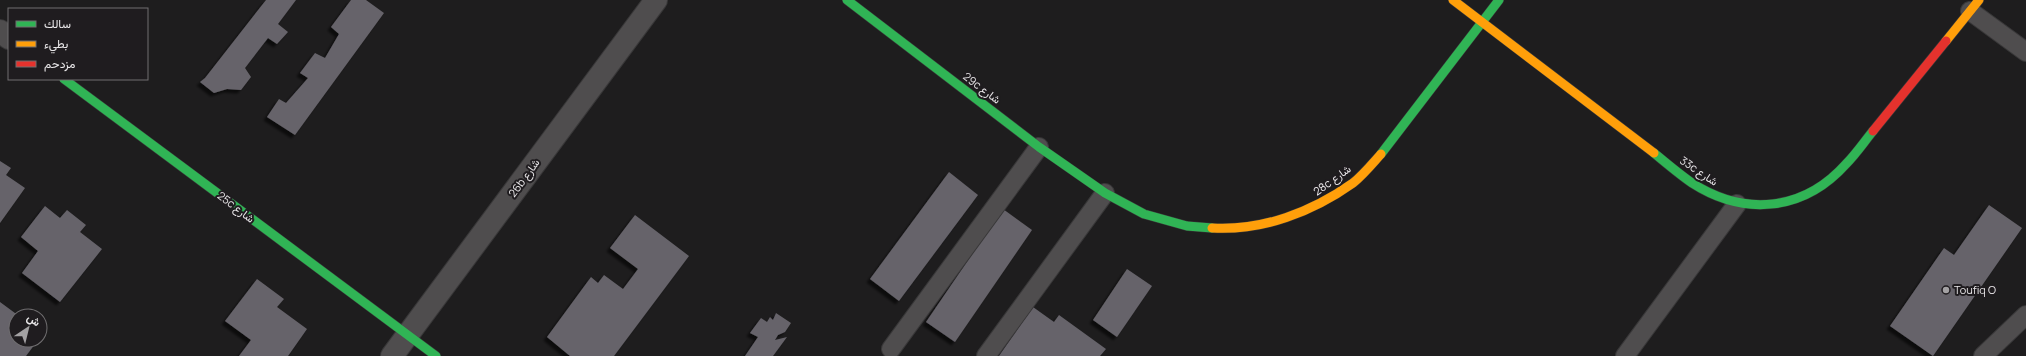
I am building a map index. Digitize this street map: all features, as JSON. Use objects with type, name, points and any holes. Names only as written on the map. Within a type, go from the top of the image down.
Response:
[{"type":"street","name":"26b شارع","points":[[392,356],[656,0]]},
{"type":"street","name":"29c شارع","points":[[847,0],[1039,146],[1105,193]]},
{"type":"street","name":"33c شارع","points":[[1452,0],[1693,183],[1714,196],[1737,204],[1761,206],[1785,203],[1808,195],[1828,182],[1846,165],[1974,6]]},
{"type":"street","name":"28c شارع","points":[[1105,193],[1144,214],[1187,226],[1231,229],[1275,222],[1316,206],[1354,182],[1384,150],[1499,0]]},
{"type":"street","points":[[0,31],[8,37]]},
{"type":"street","name":"25c شارع","points":[[65,80],[436,356]]},
{"type":"lane","points":[[1974,6],[2026,52]]},
{"type":"lane","points":[[891,349],[1039,146]]},
{"type":"lane","points":[[986,356],[1105,193]]},
{"type":"lane","points":[[1625,356],[1737,204]]},
{"type":"lane","points":[[1983,356],[2026,315]]},
{"type":"building","points":[[266,0],[296,0],[278,24],[288,32],[277,44],[268,38],[245,68],[251,77],[241,90],[227,89],[214,93],[200,82],[205,78]]},
{"type":"building","points":[[351,0],[366,0],[384,13],[295,135],[267,117],[279,99],[286,103],[308,78],[300,73],[315,53],[325,58],[339,34],[331,27]]},
{"type":"building","points":[[0,161],[11,168],[6,175],[25,188],[0,223]]},
{"type":"building","points":[[949,172],[978,195],[899,301],[870,279]]},
{"type":"building","name":"Toufiq O","points":[[1989,205],[2022,228],[1933,356],[1890,326],[1944,248],[1954,255]]},
{"type":"building","points":[[45,206],[60,218],[67,210],[86,225],[80,232],[102,249],[60,302],[22,273],[38,251],[21,237]]},
{"type":"building","points":[[1003,209],[1032,230],[955,342],[926,322]]},
{"type":"building","points":[[635,215],[689,256],[614,356],[570,356],[547,337],[591,277],[598,283],[604,275],[623,289],[638,269],[610,248]]},
{"type":"building","points":[[1127,269],[1152,286],[1117,337],[1093,320]]},
{"type":"building","points":[[257,279],[284,299],[277,307],[307,329],[288,356],[239,356],[251,340],[225,321]]},
{"type":"building","points":[[0,302],[8,308],[8,348],[32,348],[26,356],[0,356]]},
{"type":"building","points":[[1033,307],[1054,322],[1059,315],[1106,349],[1100,356],[999,356]]},
{"type":"building","points":[[776,313],[791,323],[785,332],[778,335],[775,340],[787,337],[773,356],[745,356],[758,337],[750,333],[761,318],[767,322],[770,317],[773,320]]},
{"type":"traffic: fast","points":[[847,0],[1039,147],[1105,193],[1144,214],[1187,226],[1212,228]]},
{"type":"traffic: fast","points":[[1381,154],[1499,0]]},
{"type":"traffic: fast","points":[[65,80],[436,356]]},
{"type":"traffic: fast","points":[[1654,153],[1692,183],[1712,194],[1733,201],[1753,204],[1773,204],[1793,200],[1812,192],[1829,180],[1850,160],[1873,131]]},
{"type":"traffic: slow","points":[[1453,0],[1654,153]]},
{"type":"traffic: slow","points":[[1946,41],[1979,0]]},
{"type":"traffic: slow","points":[[1212,228],[1231,228],[1268,223],[1304,211],[1321,203],[1353,183],[1381,154]]},
{"type":"traffic: jam","points":[[1873,131],[1946,41]]},
{"type":"place","name":"Toufiq O","points":[[1946,290]]}]
